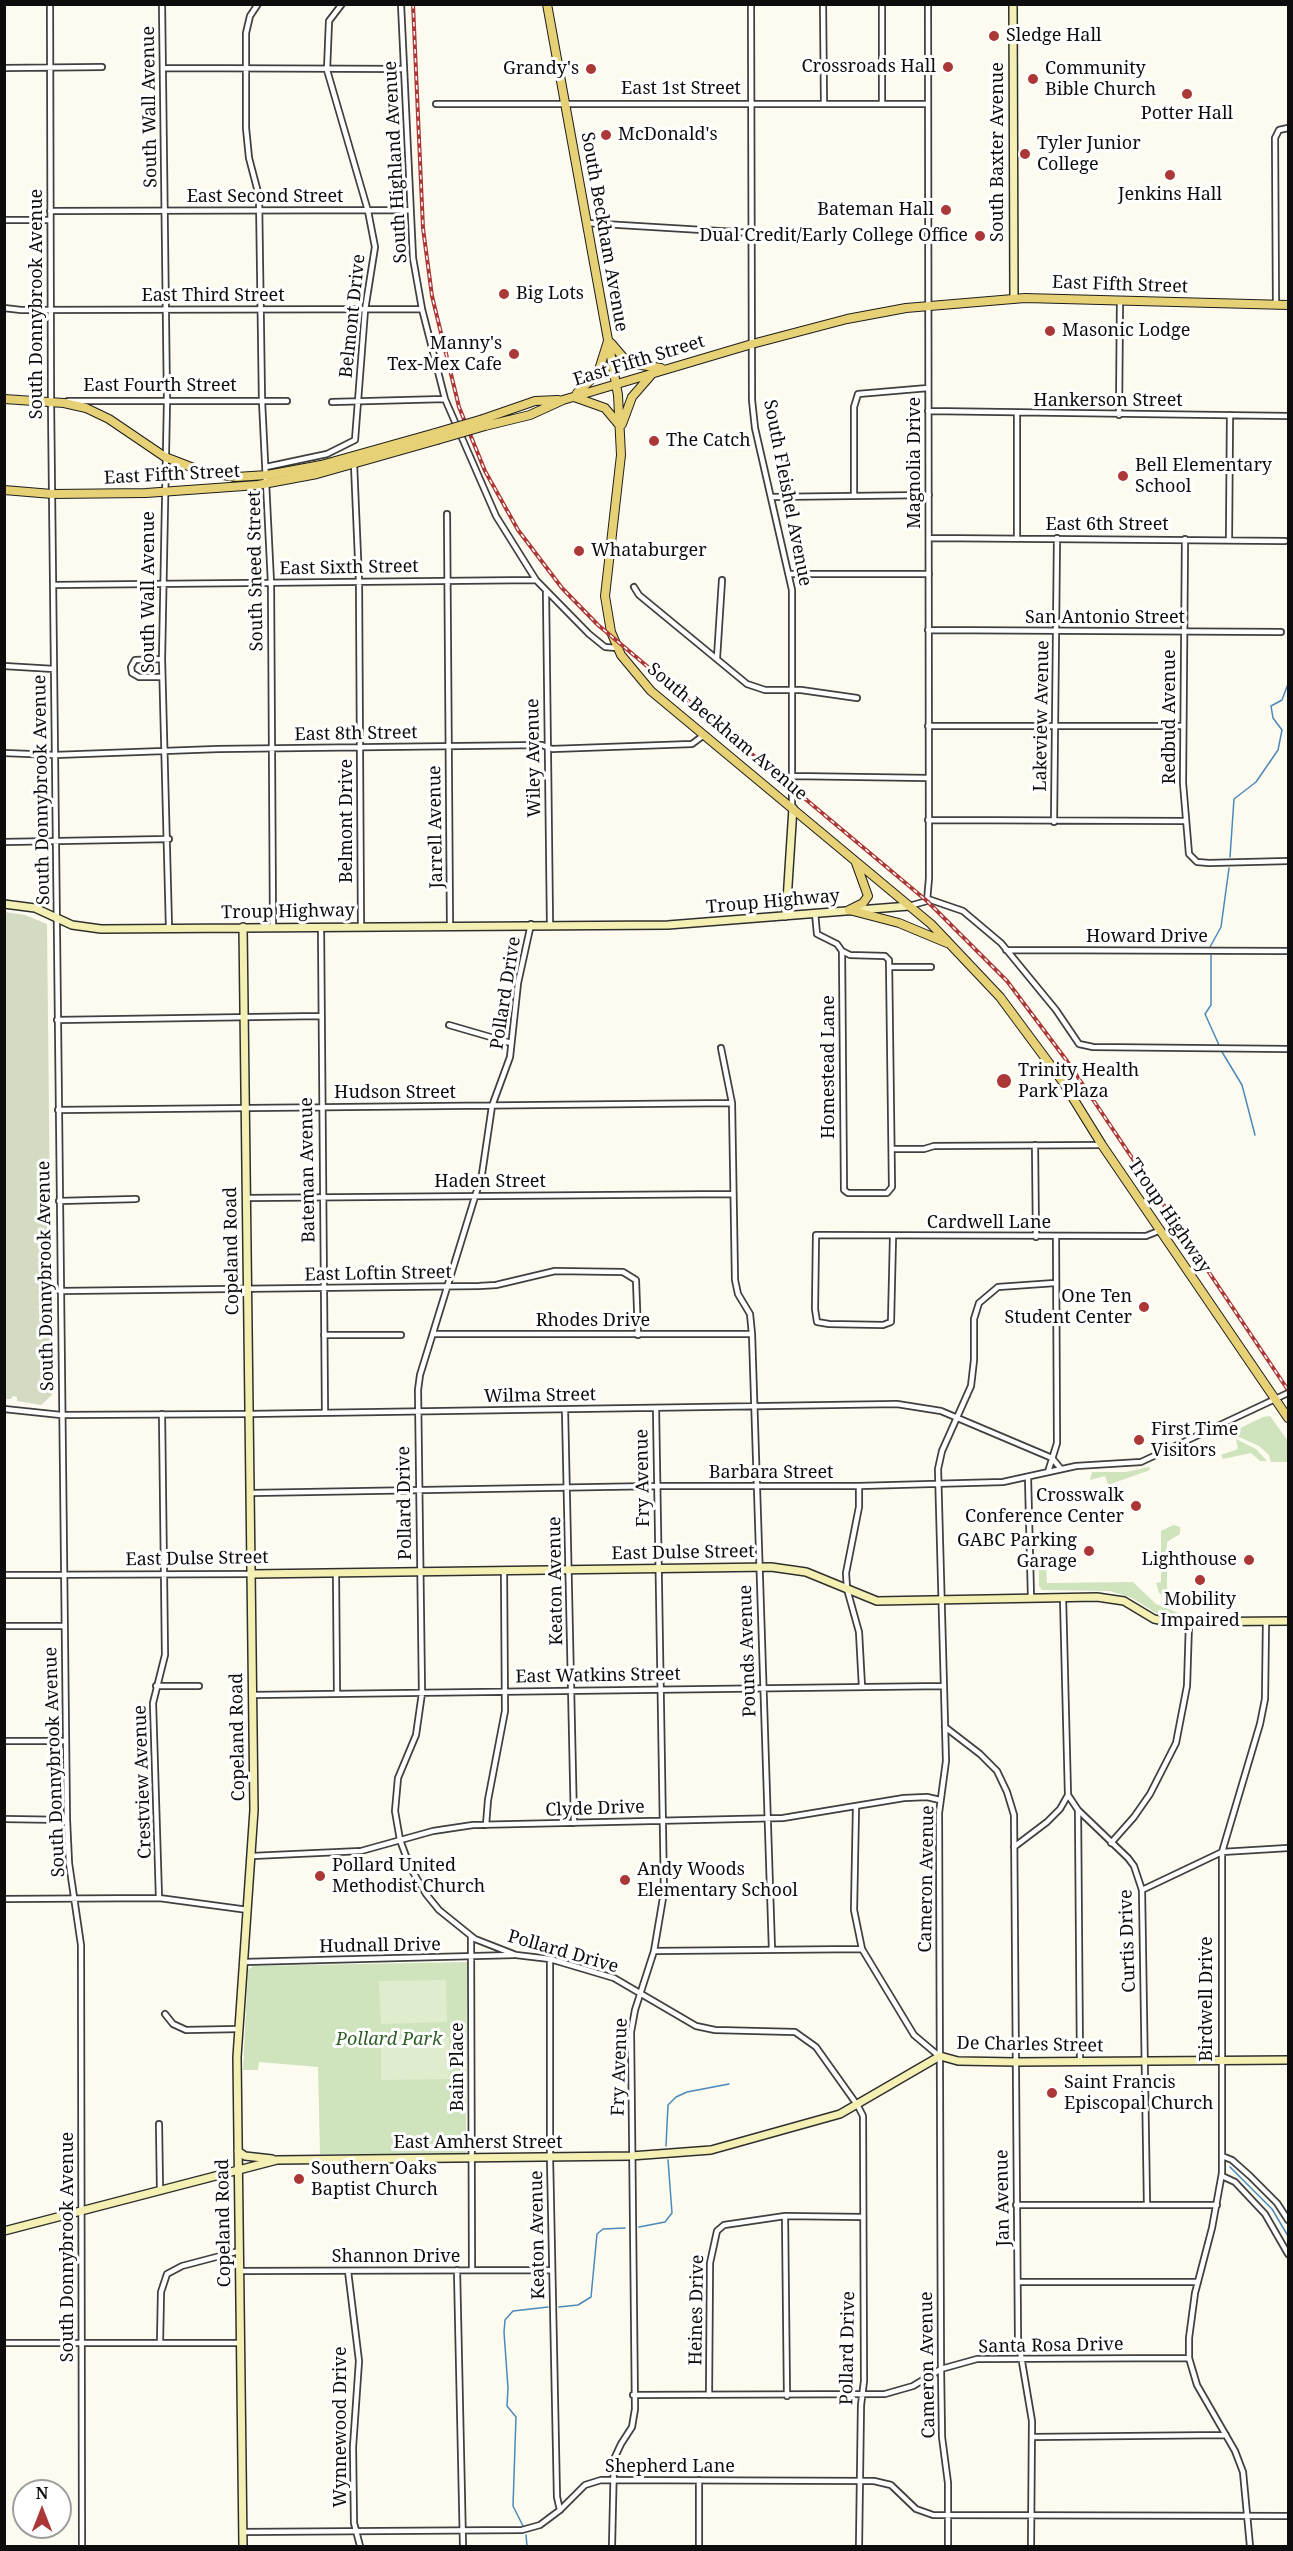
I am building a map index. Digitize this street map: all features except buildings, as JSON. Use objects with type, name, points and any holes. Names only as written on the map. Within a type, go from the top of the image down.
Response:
[{"type":"main road","name":"South Beckham Avenue","points":[[547,4],[616,384],[621,428],[621,455],[606,587],[607,615],[617,648],[639,680],[909,906]]},
{"type":"main road","name":"East Fifth Street","points":[[165,457],[211,473],[236,477],[354,464],[484,422],[536,402],[563,400],[752,344],[847,319],[928,305],[1014,298],[1288,305]]},
{"type":"main road","points":[[608,339],[628,363],[667,369]]},
{"type":"main road","points":[[572,397],[596,377],[608,339]]},
{"type":"main road","points":[[621,428],[632,397],[654,373]]},
{"type":"main road","points":[[572,397],[605,408],[621,428]]},
{"type":"main road","name":"East Fourth Street","points":[[4,399],[54,402],[100,414],[165,457]]},
{"type":"main road","name":"East Fifth Street","points":[[4,490],[52,494],[164,493],[267,475],[436,437]]},
{"type":"main road","points":[[849,910],[863,903],[868,896],[856,862]]},
{"type":"main road","name":"Troup Highway","points":[[909,906],[952,945],[1020,1022],[1288,1418]]},
{"type":"main road","points":[[849,910],[899,923],[952,945]]},
{"type":"street","name":"South Donnybrook Avenue","points":[[50,4],[50,220],[54,402],[52,494],[61,1415],[67,1820],[69,1863],[81,1945],[82,2547]]},
{"type":"street","name":"South Wall Avenue","points":[[162,4],[166,400],[162,677],[163,753],[169,839],[169,928]]},
{"type":"street","name":"South Sneed Street","points":[[258,4],[247,23],[245,69],[247,147],[258,185],[262,401],[272,583],[273,926]]},
{"type":"street","name":"Belmont Drive","points":[[267,475],[327,454],[355,440],[365,310],[375,247],[368,211],[327,70],[329,21],[342,4]]},
{"type":"street","name":"South Highland Avenue","points":[[401,4],[413,258],[422,309],[446,399],[496,516],[536,579],[546,592],[605,647],[617,648]]},
{"type":"street","name":"South Fleishel Avenue","points":[[751,4],[754,419],[790,574],[794,617],[792,808],[786,916]]},
{"type":"street","points":[[823,4],[824,103]]},
{"type":"street","points":[[882,4],[882,104]]},
{"type":"street","name":"Magnolia Drive","points":[[928,4],[928,899]]},
{"type":"street","name":"South Baxter Avenue","points":[[1013,4],[1014,298]]},
{"type":"street","points":[[4,68],[102,67]]},
{"type":"street","points":[[163,68],[404,69]]},
{"type":"street","name":"East 1st Street","points":[[436,104],[564,102],[927,104]]},
{"type":"street","points":[[1276,305],[1277,132],[1288,128]]},
{"type":"street","name":"East Second Street","points":[[50,211],[409,210]]},
{"type":"street","points":[[4,220],[50,220]]},
{"type":"street","points":[[587,223],[752,232]]},
{"type":"street","points":[[1119,300],[1119,415]]},
{"type":"street","name":"East Third Street","points":[[4,308],[51,310],[422,309]]},
{"type":"street","points":[[854,496],[854,407],[858,394],[928,388]]},
{"type":"street","points":[[332,402],[446,399]]},
{"type":"street","name":"East Fourth Street","points":[[54,402],[287,401]]},
{"type":"street","name":"Hankerson Street","points":[[928,411],[1288,416]]},
{"type":"street","points":[[1017,413],[1017,537]]},
{"type":"street","points":[[1229,539],[1230,415]]},
{"type":"street","name":"Belmont Drive","points":[[354,464],[359,581],[361,926]]},
{"type":"street","points":[[771,497],[929,495]]},
{"type":"street","name":"Jarrell Avenue","points":[[447,514],[450,925]]},
{"type":"street","name":"East 6th Street","points":[[929,538],[1285,541]]},
{"type":"street","name":"Lakeview Avenue","points":[[1054,822],[1057,538]]},
{"type":"street","name":"Redbud Avenue","points":[[1185,539],[1183,726],[1185,821],[1191,859],[1209,863],[1288,861]]},
{"type":"street","points":[[790,574],[929,574]]},
{"type":"street","name":"East Sixth Street","points":[[54,585],[536,579]]},
{"type":"street","points":[[717,658],[722,580]]},
{"type":"street","points":[[634,587],[639,595],[747,684],[765,690],[793,690],[857,698]]},
{"type":"street","name":"Wiley Avenue","points":[[546,592],[550,924]]},
{"type":"street","name":"San Antonio Street","points":[[928,630],[1281,632]]},
{"type":"street","points":[[162,659],[135,660],[131,667],[132,673],[139,677],[162,677]]},
{"type":"street","points":[[4,666],[54,669]]},
{"type":"street","points":[[928,726],[1183,726]]},
{"type":"street","name":"East 8th Street","points":[[4,753],[55,756],[271,749],[542,745],[552,750],[692,744],[704,735]]},
{"type":"street","points":[[792,776],[928,778]]},
{"type":"street","points":[[928,820],[1185,821]]},
{"type":"street","points":[[4,842],[169,839]]},
{"type":"street","points":[[909,906],[926,904],[928,899],[963,911],[1006,950],[1056,1010],[1079,1044],[1093,1047],[1288,1049]]},
{"type":"street","name":"Troup Highway","points":[[4,904],[35,908],[85,927],[169,928],[697,924],[909,906]]},
{"type":"street","points":[[816,913],[817,934],[837,944],[842,951],[854,956],[887,956],[890,967],[892,1149],[924,1149],[934,1146],[1102,1145]]},
{"type":"street","name":"Pollard Drive","points":[[531,924],[518,983],[510,1057],[492,1106],[485,1159],[477,1195],[420,1375],[417,1412],[422,1693],[416,1735],[398,1778],[395,1811],[400,1840],[410,1867],[426,1894],[439,1910],[471,1936],[516,1955],[550,1959],[614,1978],[684,2020],[706,2029],[795,2032],[816,2047],[858,2106],[862,2116],[864,2381],[859,2480],[859,2547]]},
{"type":"street","name":"Copeland Road","points":[[243,927],[254,1810],[239,2029],[237,2151],[243,2547]]},
{"type":"street","name":"Bateman Avenue","points":[[321,927],[325,1412]]},
{"type":"street","name":"Howard Drive","points":[[1006,950],[1288,951]]},
{"type":"street","name":"Homestead Lane","points":[[842,951],[844,1190],[848,1193],[890,1191],[892,1149]]},
{"type":"street","points":[[890,967],[931,967]]},
{"type":"street","points":[[57,1020],[320,1016]]},
{"type":"street","points":[[449,1025],[511,1042]]},
{"type":"street","name":"Pounds Avenue","points":[[722,1048],[732,1103],[735,1280],[738,1294],[750,1314],[752,1334],[772,1950]]},
{"type":"street","name":"Hudson Street","points":[[58,1110],[732,1103]]},
{"type":"street","points":[[1035,1145],[1036,1237]]},
{"type":"street","name":"Haden Street","points":[[246,1198],[733,1194]]},
{"type":"street","points":[[59,1201],[136,1199]]},
{"type":"street","name":"Cardwell Lane","points":[[893,1237],[893,1316],[889,1323],[850,1325],[818,1322],[815,1309],[816,1235],[1146,1236],[1161,1230]]},
{"type":"street","points":[[1048,1472],[1057,1443],[1056,1236]]},
{"type":"street","name":"East Loftin Street","points":[[60,1291],[496,1285],[535,1275],[574,1269],[628,1273],[636,1280],[638,1287],[638,1335]]},
{"type":"street","name":"Cameron Avenue","points":[[948,2547],[949,2515],[941,2419],[940,1800],[946,1761],[938,1484],[940,1455],[958,1418],[972,1381],[974,1319],[979,1303],[998,1287],[1055,1283]]},
{"type":"street","name":"Rhodes Drive","points":[[433,1334],[752,1334]]},
{"type":"street","points":[[324,1335],[401,1335]]},
{"type":"street","name":"Barbara Street","points":[[251,1493],[567,1487],[859,1486],[1003,1482],[1061,1469],[1141,1462],[1288,1393]]},
{"type":"street","name":"Wilma Street","points":[[4,1409],[61,1415],[249,1414],[897,1404],[923,1406],[958,1418],[1052,1458],[1061,1469]]},
{"type":"street","name":"Fry Avenue","points":[[612,2547],[612,2481],[617,2451],[632,2427],[630,2056],[632,2032],[640,1994],[654,1951],[663,1910],[656,1408]]},
{"type":"street","name":"Keaton Avenue","points":[[565,1410],[574,1823]]},
{"type":"street","name":"Crestview Avenue","points":[[159,1899],[153,1703],[165,1655],[162,1414]]},
{"type":"street","points":[[1028,1478],[1031,1598]]},
{"type":"street","points":[[859,1486],[859,1507],[847,1557],[847,1589],[859,1632],[862,1687]]},
{"type":"street","name":"East Dulse Street","points":[[4,1575],[759,1567],[806,1572],[878,1601],[1113,1598],[1130,1604],[1160,1621],[1189,1623],[1288,1621]]},
{"type":"street","points":[[486,1825],[488,1800],[503,1728],[504,1571]]},
{"type":"street","points":[[336,1573],[337,1694]]},
{"type":"street","points":[[1014,1847],[1047,1822],[1060,1809],[1068,1796],[1063,1597]]},
{"type":"street","name":"Birdwell Drive","points":[[1250,2547],[1243,2472],[1226,2434],[1197,2385],[1189,2358],[1192,2308],[1222,2176],[1220,2061],[1222,1852],[1260,1724],[1265,1699],[1266,1621]]},
{"type":"street","points":[[1112,1842],[1150,1794],[1176,1743],[1187,1686],[1189,1623]]},
{"type":"street","points":[[4,1626],[64,1626]]},
{"type":"street","points":[[156,1686],[199,1686]]},
{"type":"street","name":"East Watkins Street","points":[[253,1695],[944,1686]]},
{"type":"street","name":"Jan Avenue","points":[[945,1727],[980,1754],[1003,1782],[1014,1815],[1016,2205],[1020,2360],[1033,2438],[1031,2547]]},
{"type":"street","points":[[4,1741],[66,1741]]},
{"type":"street","name":"Curtis Drive","points":[[1068,1796],[1078,1810],[1134,1866],[1142,1890],[1147,2204]]},
{"type":"street","name":"Clyde Drive","points":[[252,1856],[343,1854],[454,1828],[486,1825],[802,1817],[904,1798],[940,1800]]},
{"type":"street","name":"De Charles Street","points":[[856,1807],[854,1910],[861,1949],[914,2035],[929,2050],[958,2061],[1288,2060]]},
{"type":"street","points":[[1078,1810],[1080,2062]]},
{"type":"street","points":[[4,1820],[67,1820]]},
{"type":"street","points":[[1142,1890],[1222,1852],[1288,1848]]},
{"type":"street","points":[[4,1899],[184,1900],[248,1910]]},
{"type":"street","name":"Bain Place","points":[[471,1936],[472,2270]]},
{"type":"street","points":[[654,1951],[861,1949]]},
{"type":"street","name":"Hudnall Drive","points":[[244,1962],[516,1955]]},
{"type":"street","name":"Keaton Avenue","points":[[550,1959],[550,2158],[556,2497],[560,2510]]},
{"type":"street","points":[[165,2014],[173,2024],[186,2030],[239,2029]]},
{"type":"street","name":"East Amherst Street","points":[[4,2231],[277,2160],[550,2158],[631,2156],[711,2150],[840,2114],[858,2106],[940,2056]]},
{"type":"street","points":[[159,2124],[160,2189]]},
{"type":"street","points":[[237,2151],[245,2156],[277,2160]]},
{"type":"street","points":[[1222,2156],[1232,2160],[1272,2197],[1288,2220]]},
{"type":"street","points":[[1222,2176],[1235,2182],[1265,2214],[1288,2254]]},
{"type":"street","points":[[1016,2205],[1217,2205]]},
{"type":"street","points":[[785,2216],[787,2396]]},
{"type":"street","name":"Heines Drive","points":[[709,2395],[710,2263],[717,2231],[724,2225],[785,2216],[862,2217]]},
{"type":"street","points":[[160,2343],[161,2292],[167,2274],[182,2266],[239,2251]]},
{"type":"street","points":[[457,2270],[463,2547]]},
{"type":"street","name":"Shannon Drive","points":[[240,2271],[552,2270]]},
{"type":"street","name":"Wynnewood Drive","points":[[348,2271],[359,2361],[353,2446],[355,2532],[360,2547]]},
{"type":"street","points":[[1018,2282],[1198,2282]]},
{"type":"street","points":[[4,2343],[240,2343]]},
{"type":"street","name":"Santa Rosa Drive","points":[[633,2395],[862,2395],[903,2390],[941,2369],[977,2359],[1189,2358]]},
{"type":"street","points":[[1033,2438],[1226,2434]]},
{"type":"street","points":[[699,2480],[699,2547]]},
{"type":"street","name":"Shepherd Lane","points":[[243,2532],[462,2532],[532,2528],[560,2510],[585,2485],[593,2481],[859,2480],[891,2485],[908,2504],[924,2513],[949,2515],[1031,2513],[1288,2516]]},
{"type":"green space","points":[[5,912],[25,915],[47,924],[52,1395],[41,1405],[17,1401],[17,1397],[13,1396],[11,1399],[5,1399]]},
{"type":"green space","points":[[1270,1416],[1288,1441],[1288,1462],[1271,1462],[1269,1455],[1259,1446],[1237,1436],[1238,1429]]},
{"type":"green space","points":[[1236,1439],[1256,1449],[1267,1461],[1260,1461],[1251,1453],[1223,1459],[1221,1455],[1238,1449]]},
{"type":"green space","points":[[1149,1467],[1150,1470],[1108,1485],[1105,1476],[1090,1480],[1092,1472],[1126,1472]]},
{"type":"green space","points":[[1173,1525],[1180,1527],[1180,1534],[1167,1542],[1167,1598],[1159,1593],[1156,1583],[1161,1582],[1161,1531]]},
{"type":"green space","points":[[1039,1566],[1046,1566],[1047,1583],[1133,1582],[1156,1604],[1181,1614],[1156,1613],[1132,1598],[1110,1591],[1042,1590],[1039,1586]]},
{"type":"green space","name":"Pollard Park","points":[[467,1962],[466,2154],[320,2154],[318,2067],[259,2062],[258,2070],[243,2070],[248,1970],[253,1966]]},
{"type":"green space","points":[[446,1980],[447,2022],[381,2024],[379,1981]]},
{"type":"green space","points":[[449,2037],[450,2079],[381,2080],[381,2039]]},
{"type":"waterway","points":[[1230,857],[1234,799],[1256,782],[1278,750],[1282,730],[1273,718],[1271,706],[1282,700],[1288,684]]},
{"type":"waterway","points":[[1210,947],[1221,927],[1229,868]]},
{"type":"waterway","points":[[1211,955],[1211,1005],[1205,1014],[1219,1045]]},
{"type":"waterway","points":[[1222,1052],[1242,1085],[1255,1135]]},
{"type":"waterway","points":[[666,2146],[668,2105],[676,2097],[687,2092],[729,2084]]},
{"type":"waterway","points":[[639,2227],[665,2222],[672,2213],[668,2160]]},
{"type":"waterway","points":[[1230,2167],[1272,2209],[1288,2236]]},
{"type":"waterway","points":[[559,2307],[578,2305],[591,2297],[597,2234],[603,2229],[625,2228]]},
{"type":"waterway","points":[[523,2526],[513,2506],[516,2417],[507,2406],[505,2320],[513,2311],[548,2307]]},
{"type":"waterway","points":[[526,2535],[527,2546]]},
{"type":"railway","points":[[413,4],[423,228],[432,296],[459,407],[485,471],[518,530],[562,588],[598,625],[927,901],[1007,981],[1067,1061],[1288,1390]]},
{"type":"place","name":"Sledge Hall","points":[[994,36]]},
{"type":"place","name":"Crossroads Hall","points":[[948,67]]},
{"type":"place","name":"Grandy's","points":[[591,69]]},
{"type":"place","name":"Community Bible Church","points":[[1033,79]]},
{"type":"place","name":"Potter Hall","points":[[1187,94]]},
{"type":"place","name":"McDonald's","points":[[606,135]]},
{"type":"place","name":"Tyler Junior College","points":[[1025,154]]},
{"type":"place","name":"Jenkins Hall","points":[[1170,175]]},
{"type":"place","name":"Bateman Hall","points":[[946,210]]},
{"type":"place","name":"Dual Credit/Early College Office","points":[[980,236]]},
{"type":"place","name":"Big Lots","points":[[504,294]]},
{"type":"place","name":"Masonic Lodge","points":[[1050,331]]},
{"type":"place","name":"Manny's Tex-Mex Cafe","points":[[514,354]]},
{"type":"place","name":"The Catch","points":[[654,441]]},
{"type":"place","name":"Bell Elementary School","points":[[1123,476]]},
{"type":"place","name":"Whataburger","points":[[579,551]]},
{"type":"place","name":"Trinity Health Park Plaza","points":[[1004,1081]]},
{"type":"place","name":"One Ten Student Center","points":[[1144,1307]]},
{"type":"place","name":"First Time Visitors","points":[[1139,1440]]},
{"type":"place","name":"Crosswalk Conference Center","points":[[1136,1506]]},
{"type":"place","name":"GABC Parking Garage","points":[[1089,1551]]},
{"type":"place","name":"Lighthouse","points":[[1249,1560]]},
{"type":"place","name":"Mobility Impaired","points":[[1200,1580]]},
{"type":"place","name":"Pollard United Methodist Church","points":[[320,1876]]},
{"type":"place","name":"Andy Woods Elementary School","points":[[625,1880]]},
{"type":"place","name":"Saint Francis Episcopal Church","points":[[1052,2093]]},
{"type":"place","name":"Southern Oaks Baptist Church","points":[[299,2179]]}]
